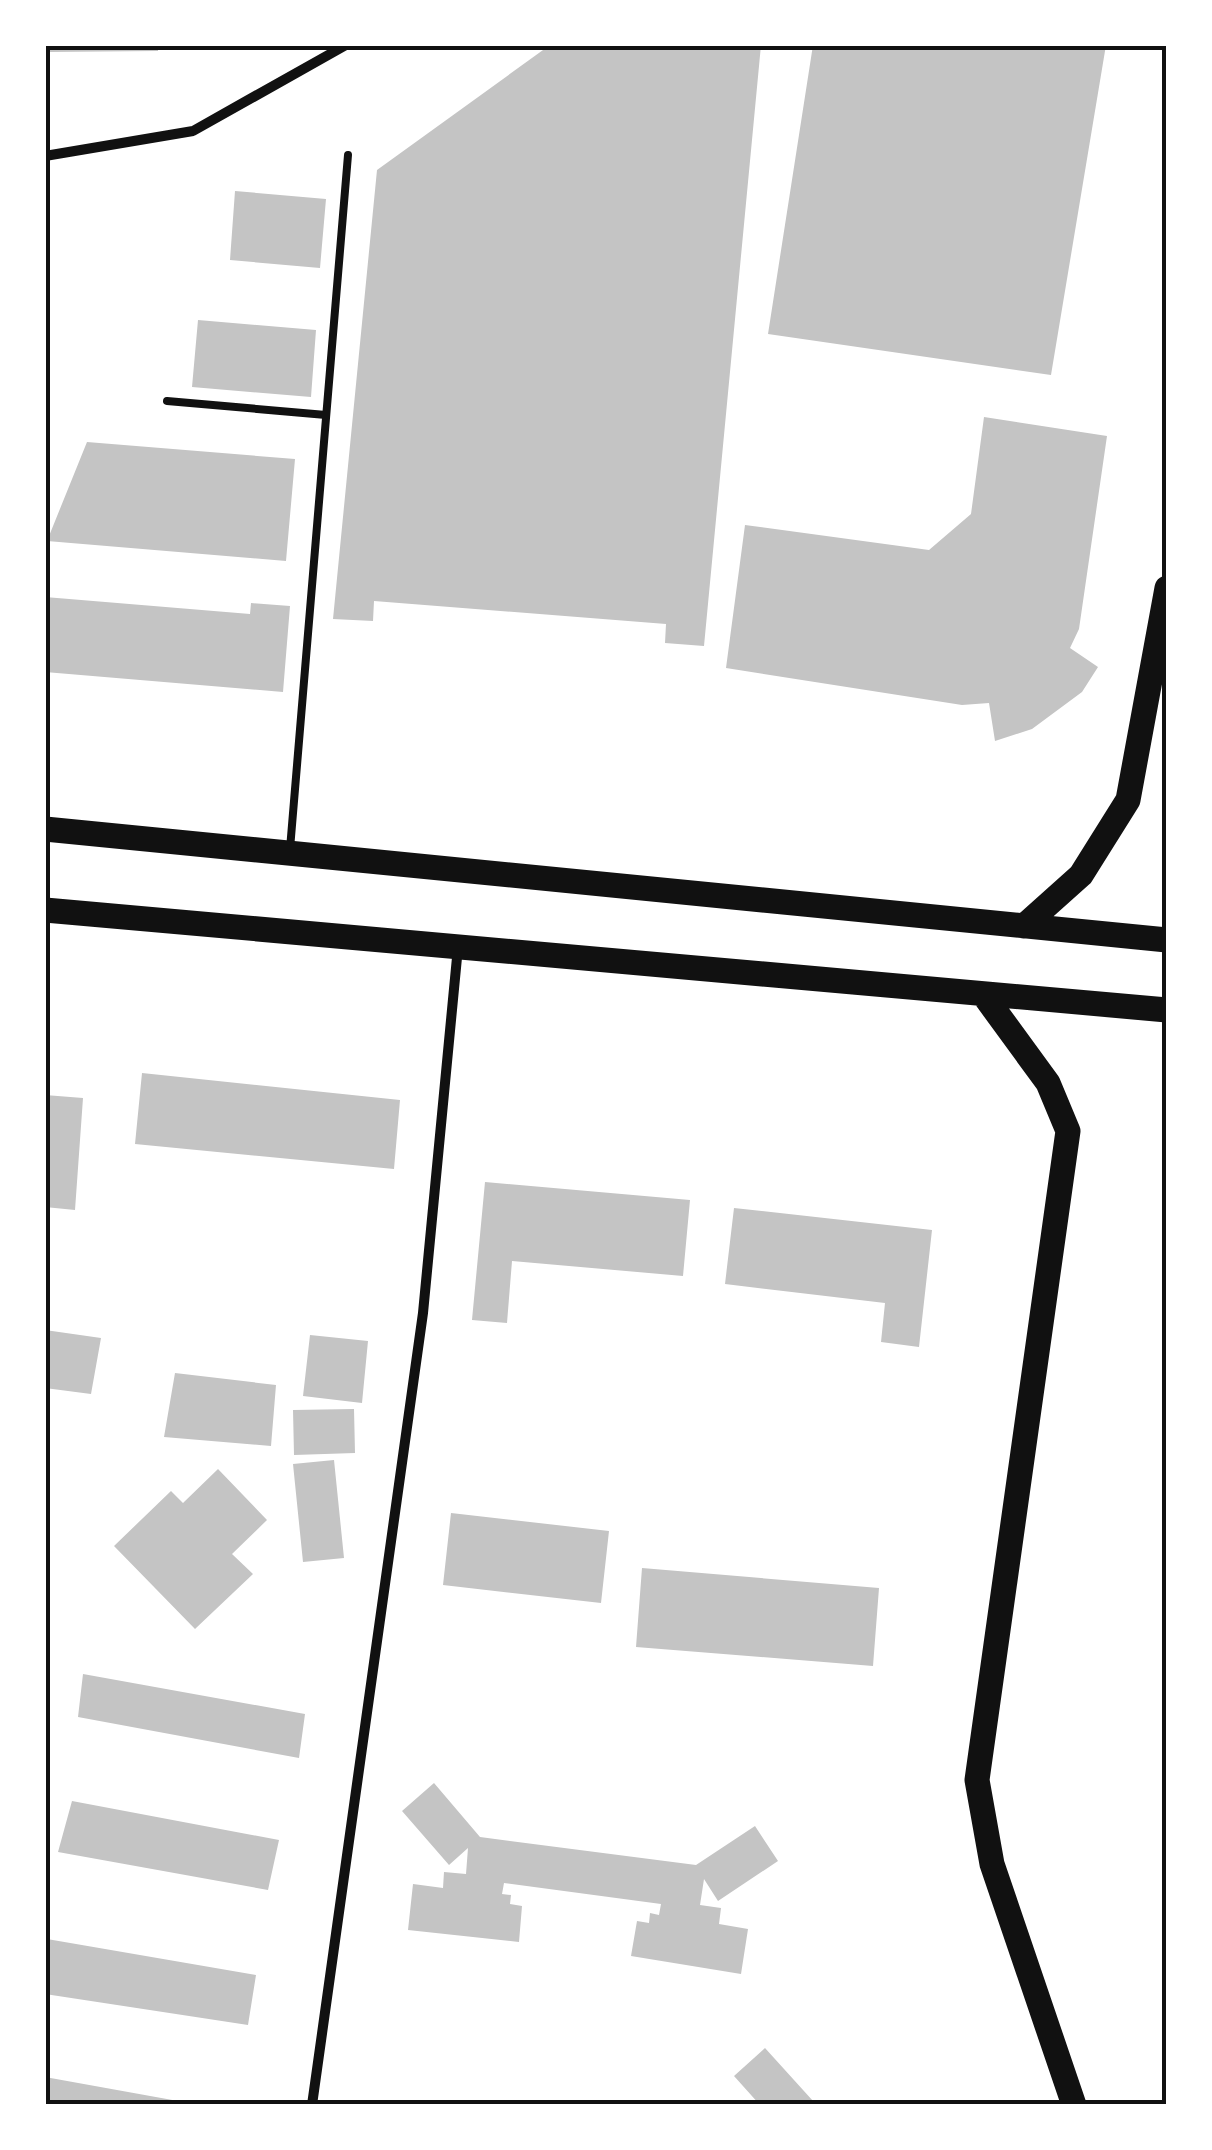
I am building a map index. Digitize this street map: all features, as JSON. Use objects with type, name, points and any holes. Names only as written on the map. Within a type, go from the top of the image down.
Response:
[{"type":"main road","points":[[1024,926],[1081,875],[1128,800],[1167,588]]},
{"type":"main road","points":[[45,829],[1167,940]]},
{"type":"main road","points":[[45,910],[1167,1010]]},
{"type":"main road","points":[[983,994],[1048,1083],[1068,1131],[977,1780],[992,1864],[1074,2105]]},
{"type":"street","points":[[45,156],[192,132],[346,45]]},
{"type":"street","points":[[312,2105],[422,1313],[458,947]]},
{"type":"lane","points":[[290,853],[348,155]]},
{"type":"lane","points":[[167,402],[326,415]]},
{"type":"building","points":[[50,45],[158,45],[158,51],[50,52]]},
{"type":"building","points":[[550,45],[761,45],[704,646],[665,643],[666,624],[374,601],[373,621],[333,619],[377,170]]},
{"type":"building","points":[[813,45],[1106,45],[1051,375],[768,334]]},
{"type":"building","points":[[235,191],[326,199],[320,268],[230,260]]},
{"type":"building","points":[[198,320],[316,330],[311,397],[192,387]]},
{"type":"building","points":[[984,417],[1107,436],[1079,629],[1070,648],[1098,667],[1082,692],[1032,729],[995,741],[989,703],[962,705],[726,668],[745,525],[929,550],[971,514]]},
{"type":"building","points":[[87,442],[295,459],[286,561],[47,541]]},
{"type":"building","points":[[45,597],[250,614],[251,603],[290,606],[283,692],[45,672]]},
{"type":"building","points":[[142,1073],[400,1100],[394,1169],[135,1144]]},
{"type":"building","points":[[45,1095],[83,1098],[75,1210],[45,1207]]},
{"type":"building","points":[[485,1182],[690,1200],[683,1276],[512,1261],[507,1323],[472,1320]]},
{"type":"building","points":[[734,1208],[932,1230],[919,1347],[881,1342],[885,1303],[725,1284]]},
{"type":"building","points":[[45,1330],[101,1338],[91,1394],[45,1388]]},
{"type":"building","points":[[310,1335],[368,1341],[362,1403],[303,1396]]},
{"type":"building","points":[[175,1373],[276,1385],[271,1446],[164,1437]]},
{"type":"building","points":[[354,1409],[355,1453],[294,1455],[293,1410]]},
{"type":"building","points":[[334,1460],[344,1558],[303,1562],[293,1464]]},
{"type":"building","points":[[218,1469],[267,1520],[232,1554],[253,1574],[195,1629],[114,1546],[171,1491],[183,1503]]},
{"type":"building","points":[[451,1513],[609,1531],[601,1603],[443,1585]]},
{"type":"building","points":[[642,1568],[879,1588],[873,1666],[636,1647]]},
{"type":"building","points":[[83,1674],[305,1714],[299,1758],[78,1717]]},
{"type":"building","points":[[434,1783],[480,1837],[696,1865],[755,1826],[778,1861],[718,1901],[704,1879],[700,1905],[721,1908],[719,1924],[748,1929],[741,1974],[631,1956],[637,1921],[649,1923],[650,1913],[659,1915],[661,1904],[504,1883],[502,1894],[511,1895],[510,1904],[522,1906],[519,1942],[408,1930],[413,1884],[443,1888],[444,1872],[466,1874],[468,1848],[449,1865],[402,1811]]},
{"type":"building","points":[[72,1801],[279,1840],[268,1890],[58,1852]]},
{"type":"building","points":[[47,1939],[256,1975],[248,2025],[45,1994]]},
{"type":"building","points":[[765,2048],[813,2101],[824,2105],[760,2105],[734,2076]]},
{"type":"building","points":[[45,2077],[189,2103],[189,2105],[45,2105]]}]
